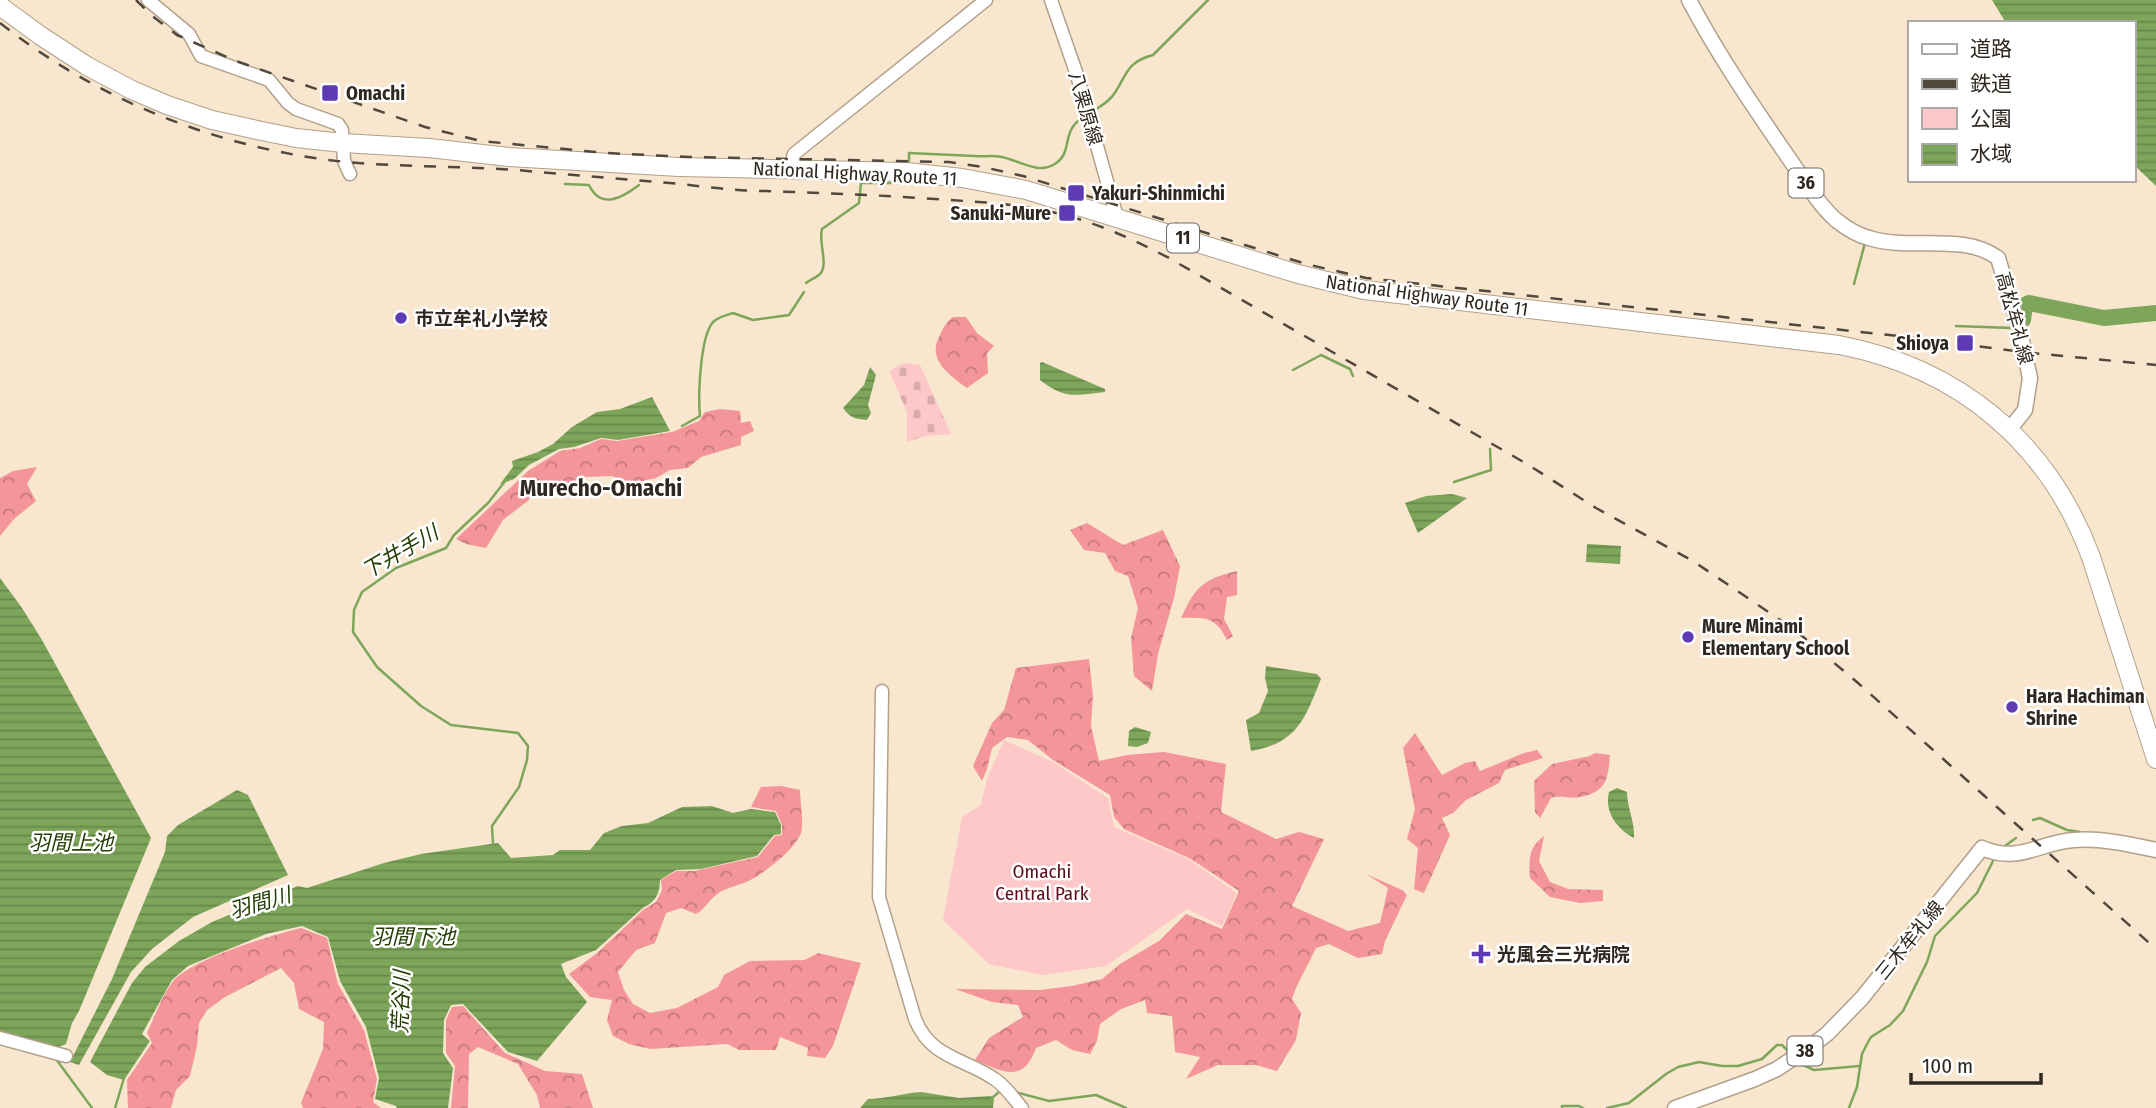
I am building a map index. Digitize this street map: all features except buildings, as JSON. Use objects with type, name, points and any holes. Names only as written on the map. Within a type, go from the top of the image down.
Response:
[{"type":"highway","name":"National Highway Route 11","points":[[0,6],[87,66],[167,105],[246,128],[296,138],[523,158],[789,171],[906,172],[962,178],[1027,190],[1298,274],[1364,290],[1827,344],[1867,350],[1896,359],[1947,383],[1978,404],[2008,430],[2059,489],[2082,534],[2156,759]]},
{"type":"main road","name":"高松牟礼線","points":[[1689,0],[1733,76],[1814,194],[1836,220],[1849,230],[1869,238],[1890,242],[1979,247],[1998,258],[2016,317],[2030,378],[2025,410],[2008,430]]},
{"type":"main road","name":"三木牟礼線","points":[[1675,1108],[1755,1080],[1810,1047],[1845,1018],[1982,848],[2010,855],[2070,840],[2098,839],[2156,850]]},
{"type":"street","points":[[148,0],[189,34],[201,56],[269,80],[296,109],[338,124],[342,130],[344,161],[351,174]]},
{"type":"street","points":[[789,171],[794,153],[986,0]]},
{"type":"street","name":"八栗原線","points":[[1051,0],[1088,113],[1117,217]]},
{"type":"street","points":[[883,691],[880,724],[878,897],[915,1019],[929,1044],[999,1082],[1022,1108]]},
{"type":"street","points":[[0,1038],[66,1056]]},
{"type":"green space","points":[[953,317],[966,317],[977,333],[994,346],[987,353],[988,373],[967,388],[942,366],[936,352],[936,344],[942,330]]},
{"type":"green space","points":[[904,363],[920,365],[951,434],[925,436],[907,442],[907,412],[889,371]]},
{"type":"green space","points":[[720,409],[740,411],[741,423],[750,421],[754,431],[741,437],[741,445],[701,457],[688,468],[670,470],[656,478],[638,482],[626,482],[612,476],[586,477],[573,485],[555,489],[535,485],[530,491],[529,500],[503,520],[486,548],[456,539],[528,471],[560,451],[580,448],[601,439],[617,441],[672,432],[699,421],[705,412]]},
{"type":"green space","points":[[37,467],[27,484],[36,501],[14,519],[0,536],[0,478],[13,471]]},
{"type":"green space","points":[[1087,523],[1123,545],[1163,530],[1180,566],[1158,654],[1152,691],[1134,676],[1131,638],[1138,608],[1128,576],[1115,571],[1105,553],[1084,550],[1070,530]]},
{"type":"green space","points":[[1237,571],[1237,595],[1227,597],[1224,619],[1233,636],[1227,640],[1219,627],[1209,620],[1181,618],[1202,586],[1216,577]]},
{"type":"green space","points":[[1089,659],[1093,696],[1091,726],[1099,761],[1127,755],[1164,752],[1226,764],[1221,812],[1276,839],[1299,832],[1324,839],[1292,906],[1348,931],[1380,923],[1388,888],[1366,874],[1402,890],[1407,895],[1385,941],[1382,954],[1358,958],[1329,944],[1316,948],[1292,999],[1301,1013],[1296,1040],[1277,1071],[1256,1065],[1218,1065],[1186,1079],[1200,1057],[1175,1052],[1172,1016],[1147,1013],[1145,1000],[1121,1009],[1100,1024],[1097,1041],[1090,1054],[1072,1050],[1056,1040],[1036,1048],[1025,1067],[1018,1071],[1003,1071],[975,1060],[989,1038],[1023,1017],[1018,1005],[992,1002],[955,989],[1040,990],[1102,979],[1120,964],[1159,941],[1186,914],[1222,929],[1239,891],[1191,859],[1124,829],[1114,817],[1110,795],[1053,760],[1028,740],[1007,737],[992,748],[982,781],[973,766],[992,723],[1004,710],[1016,668]]},
{"type":"green space","points":[[1415,733],[1442,775],[1475,761],[1480,771],[1537,750],[1543,758],[1505,770],[1499,783],[1466,800],[1453,813],[1442,818],[1450,835],[1424,893],[1414,889],[1418,848],[1407,839],[1415,809],[1403,748]]},
{"type":"green space","name":"Omachi Central Park","points":[[1004,740],[1053,762],[1108,798],[1114,827],[1188,859],[1237,893],[1222,926],[1187,909],[1106,966],[1042,975],[989,964],[943,920],[962,817],[981,805],[987,779]]},
{"type":"green space","points":[[1595,753],[1610,755],[1607,777],[1601,788],[1580,797],[1551,798],[1540,818],[1535,812],[1534,781],[1552,764]]},
{"type":"green space","points":[[781,786],[800,790],[802,829],[792,847],[759,875],[720,892],[696,914],[681,908],[666,913],[655,943],[636,950],[618,972],[624,990],[633,1004],[650,1013],[677,1008],[718,987],[724,975],[750,961],[805,960],[818,953],[861,963],[833,1046],[825,1058],[807,1056],[808,1048],[780,1037],[776,1050],[739,1050],[727,1044],[650,1049],[629,1044],[613,1036],[607,1020],[612,1000],[590,997],[569,974],[597,953],[643,910],[656,902],[662,890],[661,880],[676,871],[694,871],[758,857],[775,836],[782,835],[782,825],[776,811],[751,807],[761,787]]},
{"type":"green space","points":[[1544,836],[1539,861],[1550,882],[1568,889],[1603,890],[1603,901],[1580,903],[1550,897],[1530,878],[1531,854]]},
{"type":"green space","points":[[301,928],[327,938],[338,984],[364,1030],[377,1079],[373,1102],[381,1108],[303,1108],[301,1103],[323,1049],[324,1022],[299,1009],[294,983],[281,968],[225,997],[207,1010],[199,1023],[190,1076],[176,1090],[171,1108],[128,1108],[127,1080],[152,1043],[147,1033],[163,997],[175,979],[217,955]]},
{"type":"green space","points":[[463,1006],[505,1053],[545,1071],[582,1074],[593,1108],[540,1108],[537,1095],[518,1064],[478,1047],[469,1054],[468,1108],[451,1108],[455,1066],[446,1053],[446,1020],[452,1007]]},
{"type":"water","points":[[1992,0],[2156,0],[2156,186],[2135,166],[2135,21],[2005,21]]},
{"type":"water","points":[[1042,362],[1105,389],[1105,392],[1071,395],[1057,391],[1040,380]]},
{"type":"water","points":[[870,367],[876,375],[868,405],[871,413],[867,420],[848,414],[843,408],[864,385]]},
{"type":"water","points":[[652,397],[670,431],[618,440],[601,438],[559,449],[529,465],[514,479],[500,484],[513,467],[512,461],[553,444],[572,427],[597,412],[620,409]]},
{"type":"water","points":[[1452,494],[1467,498],[1418,533],[1405,503],[1426,496]]},
{"type":"water","points":[[1587,544],[1621,546],[1620,564],[1586,562]]},
{"type":"water","name":"羽間上池","points":[[0,578],[42,640],[151,838],[72,1023],[66,1044],[56,1048],[0,1034]]},
{"type":"water","points":[[1266,666],[1317,674],[1321,679],[1298,727],[1280,742],[1251,751],[1246,720],[1259,713],[1268,691]]},
{"type":"water","points":[[1135,727],[1151,732],[1148,743],[1137,747],[1128,746],[1129,731]]},
{"type":"water","points":[[1617,788],[1627,792],[1634,838],[1617,825],[1610,813],[1609,792]]},
{"type":"water","points":[[237,790],[248,795],[288,875],[193,917],[152,949],[131,972],[79,1065],[70,1062],[112,979],[165,852],[167,836],[178,825]]},
{"type":"water","name":"羽間下池","points":[[712,806],[733,813],[751,809],[775,812],[781,825],[781,834],[774,835],[757,856],[701,869],[676,870],[660,880],[658,892],[652,902],[596,950],[561,964],[566,977],[587,1002],[537,1061],[508,1052],[463,1004],[451,1005],[444,1020],[443,1053],[453,1068],[448,1108],[397,1108],[375,1099],[379,1078],[366,1027],[340,981],[328,937],[302,926],[266,934],[188,966],[172,980],[142,1034],[150,1041],[124,1080],[107,1075],[90,1062],[132,983],[145,967],[179,941],[212,922],[298,886],[307,888],[421,854],[498,843],[511,858],[553,855],[560,850],[590,850],[604,833],[622,826],[648,823],[682,807]]},
{"type":"water","points":[[921,1092],[959,1098],[991,1096],[994,1099],[993,1108],[860,1108],[868,1099]]},
{"type":"waterway","name":"下井手川","points":[[1092,112],[1112,97],[1132,65],[1153,55],[1208,0]]},
{"type":"waterway","name":"下井手川","points":[[909,164],[909,153],[999,156],[1034,167],[1047,167],[1064,155],[1071,130],[1083,117]]},
{"type":"waterway","name":"下井手川","points":[[806,283],[823,270],[822,229],[859,203],[861,183],[906,183]]},
{"type":"waterway","points":[[565,184],[589,185],[594,193],[606,199],[619,197],[639,185]]},
{"type":"waterway","points":[[1854,284],[1865,243]]},
{"type":"waterway","name":"下井手川","points":[[682,426],[700,416],[703,353],[713,322],[733,313],[753,320],[789,315],[804,292]]},
{"type":"waterway","points":[[2023,320],[2025,305],[2029,303],[2104,318],[2156,313]]},
{"type":"waterway","points":[[1956,326],[2012,328]]},
{"type":"waterway","points":[[1293,370],[1321,355],[1350,369],[1353,376]]},
{"type":"waterway","points":[[1454,482],[1491,470],[1490,449]]},
{"type":"waterway","name":"下井手川","points":[[493,844],[492,826],[519,787],[528,746],[518,733],[451,725],[421,706],[377,667],[353,632],[354,610],[362,592],[396,568],[446,548],[454,535],[488,503],[506,480]]},
{"type":"waterway","points":[[2033,820],[2040,818],[2067,830],[2080,832]]},
{"type":"waterway","points":[[2002,848],[2016,838]]},
{"type":"waterway","points":[[1849,1108],[1857,1087],[1862,1054],[1871,1037],[1890,1025],[1903,1011],[1927,962],[1935,936],[1977,893],[1994,859]]},
{"type":"waterway","points":[[1607,1108],[1629,1103],[1678,1067],[1699,1062],[1738,1066],[1762,1059],[1777,1045],[1782,1045],[1789,1052]]},
{"type":"waterway","points":[[56,1059],[92,1108]]},
{"type":"waterway","points":[[1797,1062],[1814,1070],[1859,1066]]},
{"type":"waterway","name":"羽間川","points":[[115,1108],[124,1078]]},
{"type":"waterway","points":[[992,1098],[999,1092]]},
{"type":"waterway","points":[[1015,1092],[1049,1101],[1096,1095],[1126,1108]]},
{"type":"waterway","points":[[1562,1108],[1583,1108]]},
{"type":"railway","points":[[136,0],[177,35],[236,61],[425,127],[481,141],[606,153],[689,157],[949,162],[1023,176],[1306,264],[1366,278],[2156,365]]},
{"type":"railway","points":[[0,23],[78,76],[163,117],[253,146],[299,155],[346,162],[516,170],[744,190],[996,203],[1056,213],[1114,232],[1169,258],[1527,464],[1596,508],[1693,561],[1795,630],[2156,949]]},
{"type":"place","name":"Omachi","points":[[330,93]]},
{"type":"place","name":"Yakuri-Shinmichi","points":[[1076,193]]},
{"type":"place","name":"Sanuki-Mure","points":[[1067,213]]},
{"type":"place","name":"市立牟礼小学校","points":[[401,318]]},
{"type":"place","name":"Shioya","points":[[1965,343]]},
{"type":"place","name":"Mure Minami Elementary School","points":[[1688,637]]},
{"type":"place","name":"Hara Hachiman Shrine","points":[[2012,707]]},
{"type":"place","name":"光風会三光病院","points":[[1481,954]]},
{"type":"district","name":"Murecho-Omachi","points":[[601,488]]},
{"type":"water label","name":"荒谷川","points":[[401,1002]]}]
